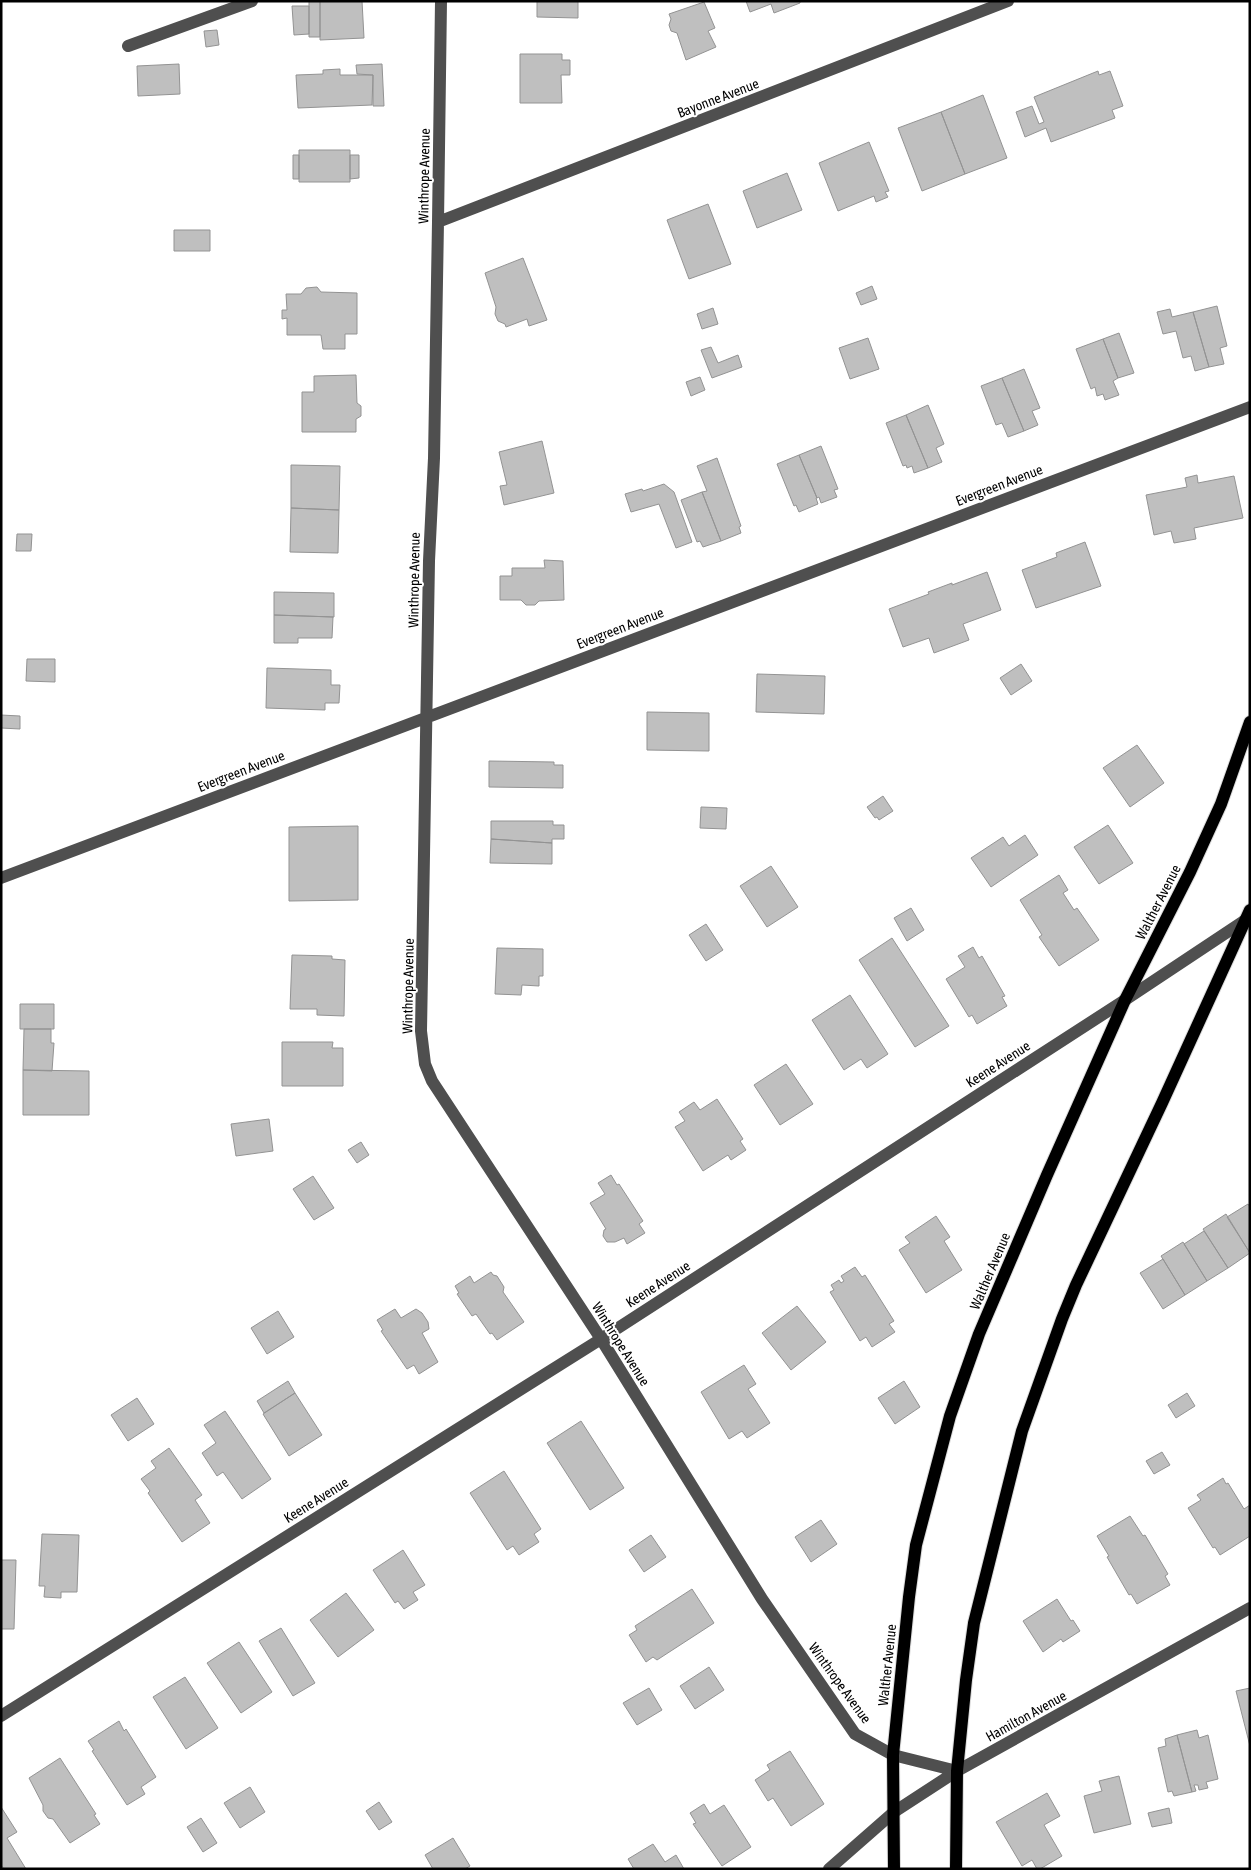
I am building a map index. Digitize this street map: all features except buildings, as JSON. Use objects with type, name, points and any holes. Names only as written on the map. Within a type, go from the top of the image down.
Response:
[{"type":"main road","name":"Walther Avenue","points":[[894,1869],[893,1755],[909,1597],[916,1545],[950,1416],[979,1334],[1125,1000],[1190,872],[1221,804],[1250,722]]},
{"type":"main road","points":[[956,1869],[957,1771],[974,1623],[1022,1431],[1076,1285],[1248,916]]},
{"type":"street","points":[[128,46],[252,1]]},
{"type":"street","name":"Winthrope Avenue","points":[[441,1],[421,1031],[425,1064],[432,1081],[601,1339],[762,1599],[855,1734],[893,1755],[957,1771]]},
{"type":"street","name":"Bayonne Avenue","points":[[438,222],[1008,1]]},
{"type":"street","name":"Evergreen Avenue","points":[[1,878],[1250,407]]},
{"type":"street","name":"Keene Avenue","points":[[1,1716],[601,1339],[1125,1000],[1248,916]]},
{"type":"street","name":"Hamilton Avenue","points":[[829,1869],[894,1812],[957,1771],[1250,1608]]}]
